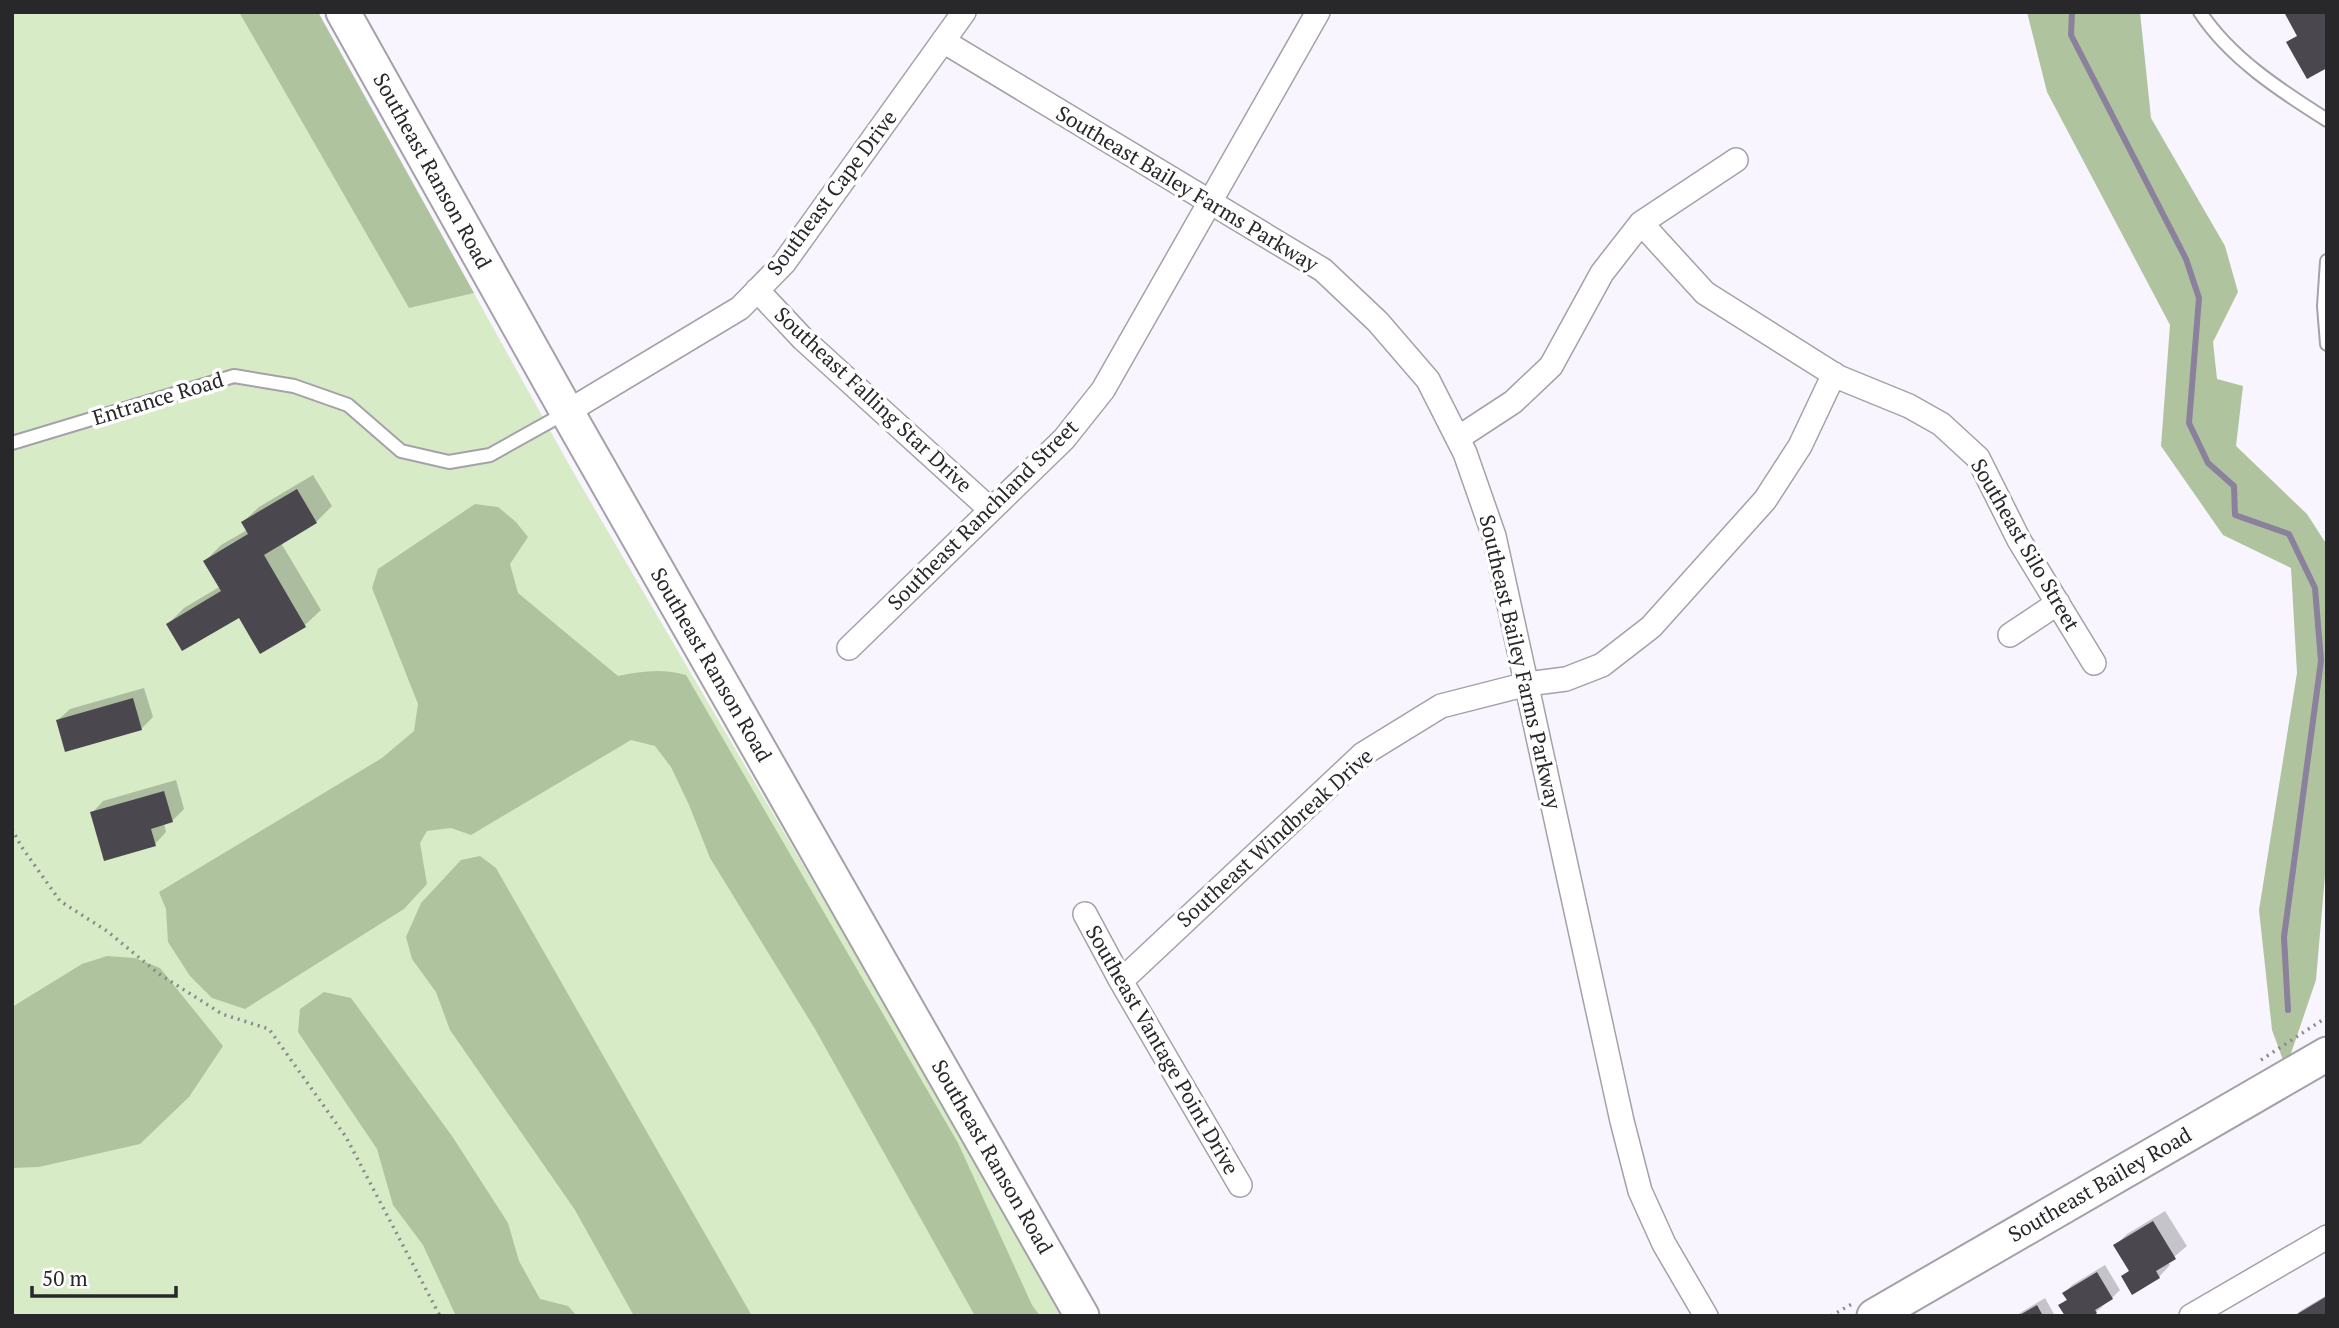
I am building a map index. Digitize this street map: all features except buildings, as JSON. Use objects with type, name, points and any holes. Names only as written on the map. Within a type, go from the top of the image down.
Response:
[{"type":"street","name":"Southeast Ranson Road","points":[[343,12],[567,412],[1082,1316]]},
{"type":"street","name":"Southeast Cape Drive","points":[[567,412],[740,308],[784,263],[964,12]]},
{"type":"street","name":"Southeast Ranchland Street","points":[[849,648],[1064,439],[1103,390],[1318,12]]},
{"type":"street","name":"Southeast Bailey Farms Parkway","points":[[943,41],[1323,270],[1378,322],[1428,380],[1465,453],[1494,536],[1622,1121],[1640,1191],[1664,1244],[1706,1316]]},
{"type":"street","points":[[1458,438],[1513,402],[1551,366],[1602,274],[1641,223],[1736,160]]},
{"type":"street","name":"Southeast Silo Street","points":[[1641,223],[1705,293],[1834,374],[1909,406],[1941,424],[1978,458],[2020,540],[2094,663]]},
{"type":"street","name":"Southeast Falling Star Drive","points":[[757,290],[803,339],[991,510]]},
{"type":"street","name":"Southeast Windbreak Drive","points":[[1121,981],[1363,754],[1441,706],[1527,684],[1566,679],[1602,666],[1651,626],[1765,500],[1800,446],[1834,374]]},
{"type":"street","points":[[2010,635],[2058,603]]},
{"type":"street","name":"Southeast Vantage Point Drive","points":[[1085,914],[1240,1185]]},
{"type":"street","name":"Southeast Bailey Road","points":[[1874,1316],[2327,1054]]},
{"type":"street","points":[[2190,1316],[2327,1237]]},
{"type":"lane","points":[[2200,12],[2222,40],[2243,60],[2327,120]]},
{"type":"lane","points":[[2327,261],[2323,306],[2327,344]]},
{"type":"lane","name":"Entrance Road","points":[[12,443],[234,376],[294,386],[348,405],[401,450],[449,462],[490,454],[567,412]]},
{"type":"path","points":[[12,829],[20,846],[60,901],[107,931],[159,974],[222,1014],[268,1029],[346,1137],[440,1316]]},
{"type":"green space","points":[[12,12],[318,12],[572,470],[1067,1316],[12,1316]]},
{"type":"green space","points":[[239,12],[318,12],[474,293],[409,308]]},
{"type":"green space","points":[[2027,12],[2140,12],[2151,118],[2225,246],[2238,292],[2213,342],[2217,379],[2243,386],[2236,446],[2307,514],[2327,545],[2327,852],[2316,980],[2286,1068],[2272,1030],[2259,910],[2297,673],[2291,568],[2223,535],[2161,446],[2170,325],[2047,92]]},
{"type":"green space","points":[[475,504],[498,507],[516,522],[528,537],[510,564],[518,593],[618,676],[652,671],[686,675],[958,1143],[1032,1305],[1040,1316],[975,1316],[815,1029],[710,858],[671,767],[655,746],[631,740],[471,835],[451,828],[427,831],[420,843],[427,884],[404,909],[245,1009],[212,998],[190,976],[168,942],[166,909],[159,892],[382,758],[414,731],[418,704],[372,588],[378,569]]},
{"type":"green space","points":[[480,856],[496,868],[752,1316],[634,1316],[575,1210],[450,1030],[436,992],[412,959],[406,937],[421,903],[461,860]]},
{"type":"green space","points":[[107,956],[135,958],[160,968],[223,1046],[189,1097],[140,1144],[39,1167],[12,1168],[12,1007],[82,964]]},
{"type":"green space","points":[[324,992],[351,998],[452,1136],[508,1223],[519,1261],[540,1299],[568,1306],[577,1316],[456,1316],[423,1245],[393,1205],[377,1149],[298,1032],[300,1009]]},
{"type":"waterway","points":[[2072,12],[2071,35],[2186,259],[2199,298],[2189,423],[2208,463],[2234,486],[2235,515],[2289,534],[2315,588],[2321,661],[2284,937],[2288,1010]]}]
